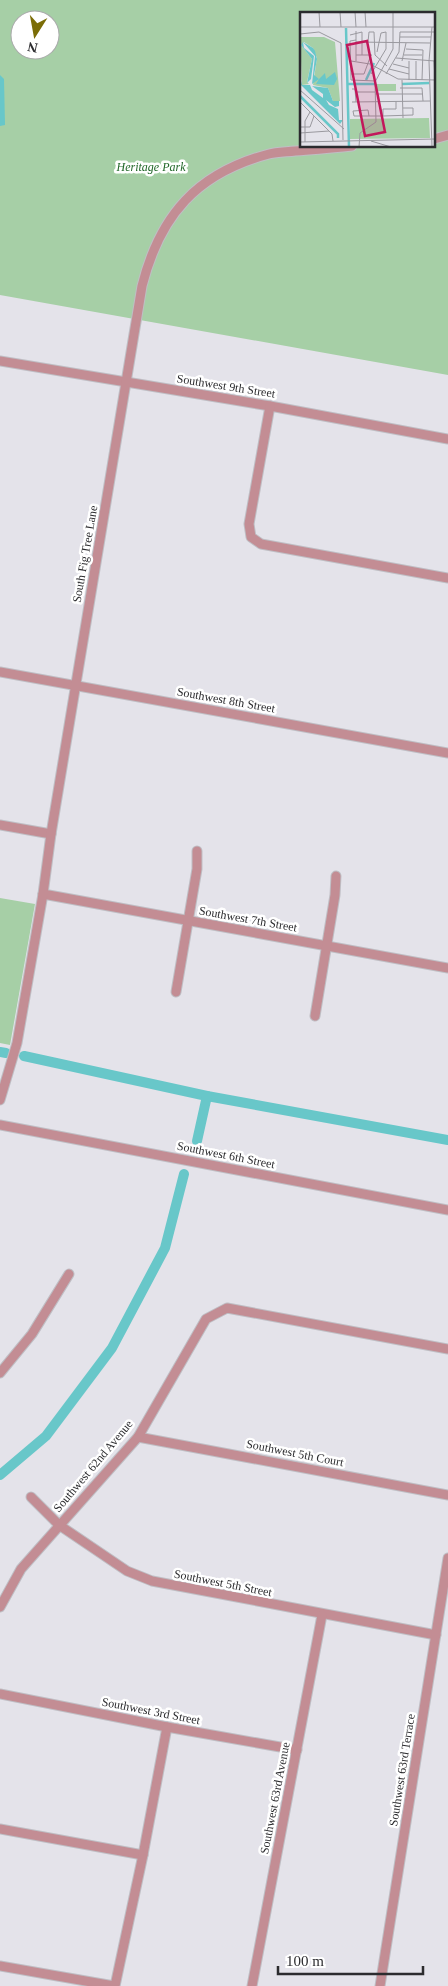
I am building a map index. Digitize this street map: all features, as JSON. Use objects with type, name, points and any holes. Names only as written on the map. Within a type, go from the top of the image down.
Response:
[{"type":"street","name":"South Fig Tree Lane","points":[[0,1100],[17,1043],[142,286],[149,259],[162,230],[180,204],[231,166],[271,154],[332,148]]},
{"type":"street","name":"Southwest 9th Street","points":[[0,361],[448,438]]},
{"type":"street","points":[[270,406],[249,524],[251,538],[261,544],[448,578]]},
{"type":"street","name":"Southwest 8th Street","points":[[0,672],[448,753]]},
{"type":"street","points":[[0,825],[51,834]]},
{"type":"street","points":[[176,992],[196,869],[197,851]]},
{"type":"street","points":[[315,1016],[335,895],[336,876]]},
{"type":"street","name":"Southwest 7th Street","points":[[43,894],[187,922],[448,968]]},
{"type":"street","name":"Southwest 6th Street","points":[[0,1125],[448,1210]]},
{"type":"street","points":[[0,1373],[32,1334],[69,1274]]},
{"type":"street","name":"Southwest 62nd Avenue","points":[[0,1607],[21,1569],[138,1436],[206,1319],[216,1312],[227,1308],[448,1349]]},
{"type":"street","name":"Southwest 5th Court","points":[[138,1436],[448,1495]]},
{"type":"street","name":"Southwest 5th Street","points":[[32,1497],[59,1525],[127,1571],[152,1581],[436,1636]]},
{"type":"street","name":"Southwest 63rd Terrace","points":[[380,1986],[448,1558]]},
{"type":"street","name":"Southwest 63rd Avenue","points":[[252,1986],[322,1615]]},
{"type":"street","name":"Southwest 3rd Street","points":[[0,1694],[297,1750]]},
{"type":"street","points":[[0,1966],[114,1986],[143,1855],[167,1727]]},
{"type":"street","points":[[0,1830],[143,1855]]},
{"type":"green space","name":"Heritage Park","points":[[0,0],[448,0],[448,375],[0,295]]},
{"type":"green space","points":[[0,898],[35,904],[10,1045],[0,1043]]},
{"type":"water","points":[[0,75],[4,79],[5,125],[0,126]]},
{"type":"waterway","points":[[0,1052],[6,1053]]},
{"type":"waterway","points":[[24,1056],[207,1096],[448,1140]]},
{"type":"waterway","points":[[197,1141],[207,1096]]},
{"type":"waterway","points":[[0,1475],[46,1436],[112,1348],[165,1248],[184,1174]]}]
